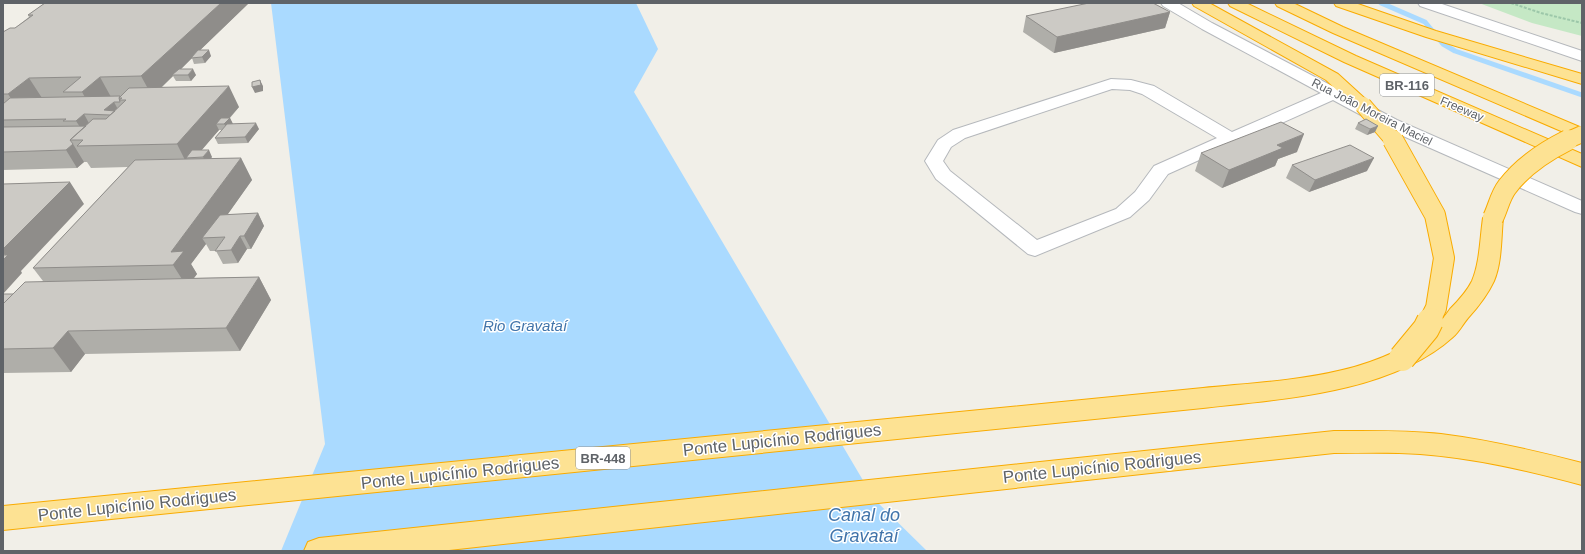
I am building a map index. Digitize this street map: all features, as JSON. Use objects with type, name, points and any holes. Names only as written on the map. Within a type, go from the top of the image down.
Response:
[{"type":"highway","points":[[1199,3],[1332,77],[1363,105],[1396,144],[1435,215],[1444,258],[1436,308],[1426,329],[1402,358]]},
{"type":"highway","name":"Freeway","points":[[1235,3],[1356,62],[1582,161]]},
{"type":"highway","name":"Freeway","points":[[1282,3],[1374,46],[1582,134]]},
{"type":"highway","points":[[1341,3],[1431,34],[1582,79]]},
{"type":"highway","name":"Ponte Lupicínio Rodrigues","points":[[3,518],[1203,398],[1327,383],[1377,370],[1439,337],[1459,317],[1484,279],[1493,218],[1507,188],[1526,168],[1558,145],[1582,134]]},
{"type":"highway","points":[[1558,145],[1582,148]]},
{"type":"highway","name":"Ponte Lupicínio Rodrigues","points":[[319,551],[1334,442],[1419,443],[1482,451],[1550,465],[1582,474]]},
{"type":"street","name":"Rua João Moreira Maciel","points":[[1168,3],[1207,26],[1391,124],[1582,208]]},
{"type":"street","points":[[1425,3],[1532,41],[1582,56]]},
{"type":"street","points":[[1532,41],[1582,52]]},
{"type":"street","points":[[1231,139],[1148,90],[1131,85],[1111,84],[958,134],[944,144],[934,161],[943,175],[1035,249],[1123,213],[1142,196],[1161,170],[1231,139],[1334,93]]},
{"type":"path","points":[[1511,3],[1541,13],[1582,23]]},
{"type":"green space","points":[[1479,3],[1582,3],[1582,36],[1532,23]]},
{"type":"water","name":"Rio Gravataí","points":[[271,3],[636,3],[658,49],[634,92],[874,499],[927,551],[281,551],[325,444]]},
{"type":"building","points":[[45,3],[221,3],[141,76],[100,77],[82,92],[63,92],[81,77],[29,78],[8,94],[3,94],[3,32],[10,28],[15,28],[33,15],[28,15]]},
{"type":"building","points":[[1089,3],[1153,3],[1170,12],[1057,37],[1026,16]]},
{"type":"building","points":[[198,50],[209,50],[202,57],[191,58]]},
{"type":"building","points":[[179,69],[193,69],[188,75],[172,75]]},
{"type":"building","points":[[260,80],[261,85],[252,87],[252,82]]},
{"type":"building","points":[[229,86],[177,144],[77,146],[83,140],[70,140],[93,119],[106,119],[126,100],[119,100],[122,98],[119,98],[129,88]]},
{"type":"building","points":[[120,96],[120,102],[114,102],[104,110],[115,111],[110,115],[84,114],[76,121],[63,121],[66,119],[3,120],[3,104],[10,98]]},
{"type":"building","points":[[221,118],[230,118],[224,124],[216,124]]},
{"type":"building","points":[[1366,119],[1378,126],[1370,129],[1358,123]]},
{"type":"building","points":[[1281,122],[1304,134],[1277,145],[1283,148],[1229,170],[1201,153]]},
{"type":"building","points":[[256,123],[245,137],[215,138],[227,124]]},
{"type":"building","points":[[86,126],[70,140],[73,144],[66,150],[3,152],[3,127]]},
{"type":"building","points":[[1350,145],[1374,158],[1315,180],[1292,165]]},
{"type":"building","points":[[192,150],[209,150],[203,157],[186,158]]},
{"type":"building","points":[[241,158],[171,252],[184,251],[173,265],[33,268],[135,160]]},
{"type":"building","points":[[70,182],[3,249],[3,184]]},
{"type":"building","points":[[258,213],[244,236],[240,236],[231,250],[215,251],[225,237],[202,238],[220,215]]},
{"type":"building","points":[[3,255],[8,255],[3,260]]},
{"type":"building","points":[[259,277],[226,328],[68,331],[53,348],[3,349],[3,304],[25,282]]},
{"type":"building","points":[[3,294],[13,294],[3,304]]},
{"type":"waterway","points":[[1381,3],[1425,22],[1443,44],[1455,51],[1582,95]]},
{"type":"water label","name":"Canal do Gravataí","points":[[864,525]]}]
